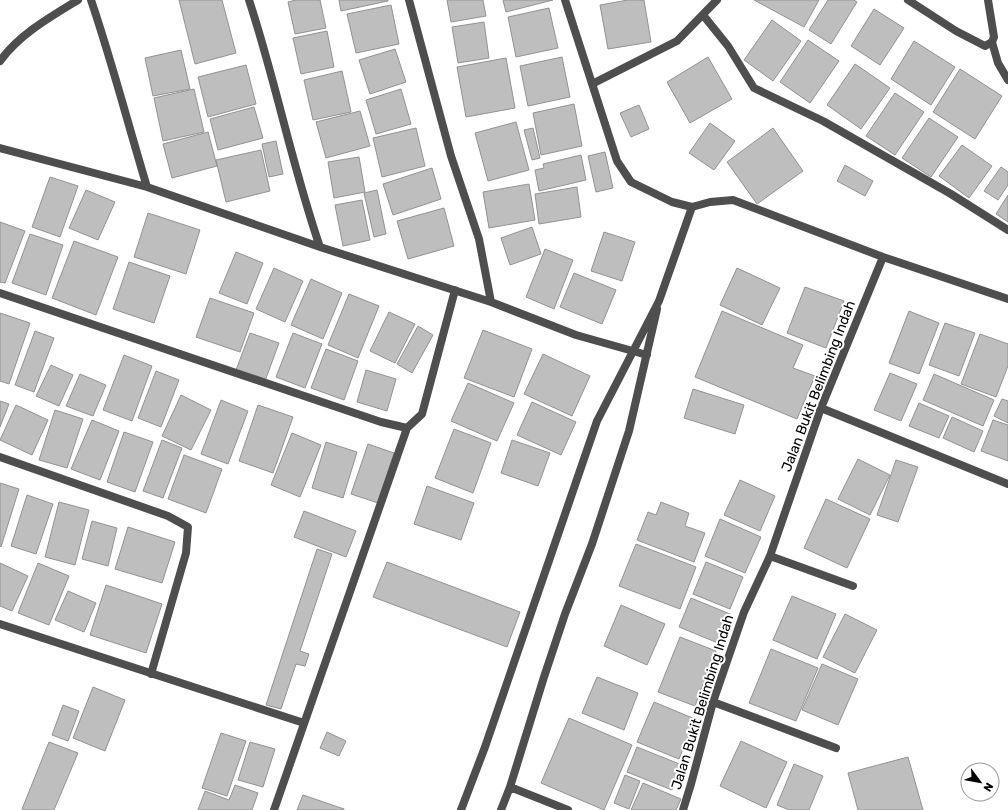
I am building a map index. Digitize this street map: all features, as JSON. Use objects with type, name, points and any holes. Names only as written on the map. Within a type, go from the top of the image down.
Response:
[{"type":"street","points":[[0,61],[6,52],[40,22],[78,0]]},
{"type":"street","points":[[91,0],[113,66],[126,118],[147,187]]},
{"type":"street","points":[[250,0],[265,48],[310,220],[320,247]]},
{"type":"street","points":[[409,0],[451,156],[479,239],[492,302]]},
{"type":"street","points":[[565,0],[617,161],[631,182],[672,202],[692,207],[710,202],[733,200],[883,257],[1008,299]]},
{"type":"street","points":[[592,84],[677,41],[718,0]]},
{"type":"street","points":[[908,0],[956,31],[979,43],[985,46],[992,42]]},
{"type":"street","points":[[988,0],[994,37],[992,42],[998,63],[1008,80]]},
{"type":"street","points":[[703,15],[728,46],[754,88],[823,122],[950,194],[1008,230]]},
{"type":"street","points":[[0,148],[147,187],[320,247],[492,302],[576,334],[647,355]]},
{"type":"street","points":[[501,810],[510,788],[546,670],[565,614],[592,544],[629,431],[659,301],[692,207]]},
{"type":"street","name":"Jalan Bukit Belimbing Indah","points":[[682,810],[691,784],[713,702],[744,612],[770,556],[821,408],[883,257]]},
{"type":"street","points":[[274,810],[407,428],[422,414],[455,290]]},
{"type":"street","points":[[0,293],[381,422],[407,428]]},
{"type":"street","points":[[461,810],[496,717],[597,422],[659,301]]},
{"type":"street","points":[[821,408],[1008,484]]},
{"type":"street","points":[[0,457],[168,516],[188,527],[186,553],[151,674]]},
{"type":"street","points":[[770,556],[853,586]]},
{"type":"street","points":[[0,624],[304,723]]},
{"type":"street","points":[[713,702],[836,748]]},
{"type":"street","points":[[510,788],[568,810]]},
{"type":"building","points":[[179,0],[222,0],[236,53],[195,64]]},
{"type":"building","points":[[296,0],[320,0],[326,28],[295,34],[288,2]]},
{"type":"building","points":[[339,0],[388,0],[388,1],[341,11]]},
{"type":"building","points":[[447,0],[483,0],[486,16],[451,22]]},
{"type":"building","points":[[503,0],[553,0],[506,12]]},
{"type":"building","points":[[628,0],[644,0],[651,42],[608,49],[600,5]]},
{"type":"building","points":[[754,0],[819,0],[804,27]]},
{"type":"building","points":[[828,0],[854,0],[857,2],[831,44],[809,30]]},
{"type":"building","points":[[391,5],[399,44],[356,53],[347,14]]},
{"type":"building","points":[[549,8],[558,48],[516,57],[508,17]]},
{"type":"building","points":[[874,9],[904,28],[880,65],[851,46]]},
{"type":"building","points":[[772,20],[801,41],[773,81],[744,60]]},
{"type":"building","points":[[484,22],[489,58],[458,63],[452,27]]},
{"type":"building","points":[[327,31],[334,67],[301,74],[293,38]]},
{"type":"building","points":[[808,40],[839,61],[810,103],[780,82]]},
{"type":"building","points":[[914,41],[955,67],[931,105],[891,79]]},
{"type":"building","points":[[395,49],[406,82],[370,94],[359,60]]},
{"type":"building","points":[[181,50],[190,89],[153,96],[145,58]]},
{"type":"building","points":[[562,57],[570,97],[528,106],[520,66]]},
{"type":"building","points":[[708,57],[732,99],[690,123],[667,82]]},
{"type":"building","points":[[506,58],[515,108],[466,117],[457,67]]},
{"type":"building","points":[[855,64],[890,88],[861,129],[827,105]]},
{"type":"building","points":[[246,65],[256,104],[208,117],[198,77]]},
{"type":"building","points":[[960,69],[1002,96],[975,139],[933,112]]},
{"type":"building","points":[[342,71],[351,112],[313,120],[304,80]]},
{"type":"building","points":[[194,89],[204,132],[163,141],[154,98]]},
{"type":"building","points":[[401,89],[411,124],[376,134],[366,100]]},
{"type":"building","points":[[895,93],[924,112],[895,155],[866,136]]},
{"type":"building","points":[[574,104],[582,146],[541,155],[533,113]]},
{"type":"building","points":[[639,105],[649,129],[631,137],[620,113]]},
{"type":"building","points":[[254,107],[263,138],[218,150],[210,119]]},
{"type":"building","points":[[360,111],[370,146],[326,158],[316,122]]},
{"type":"building","points":[[929,118],[958,137],[931,177],[902,158]]},
{"type":"building","points":[[516,122],[529,170],[488,181],[475,133]]},
{"type":"building","points":[[710,123],[735,141],[714,170],[689,153]]},
{"type":"building","points":[[416,128],[425,166],[382,177],[373,138]]},
{"type":"building","points":[[533,128],[540,158],[532,160],[524,130]]},
{"type":"building","points":[[773,128],[803,171],[757,204],[727,162]]},
{"type":"building","points":[[208,132],[217,166],[172,178],[163,144]]},
{"type":"building","points":[[276,141],[283,174],[269,177],[262,144]]},
{"type":"building","points":[[962,145],[992,166],[969,198],[939,176]]},
{"type":"building","points":[[261,150],[270,191],[226,202],[216,160]]},
{"type":"building","points":[[605,152],[613,188],[596,192],[588,156]]},
{"type":"building","points":[[581,155],[586,180],[539,191],[535,170],[544,168],[543,164]]},
{"type":"building","points":[[359,157],[365,192],[334,198],[328,162]]},
{"type":"building","points":[[845,165],[873,181],[865,196],[837,181]]},
{"type":"building","points":[[1001,167],[1008,172],[1008,185],[998,200],[984,191]]},
{"type":"building","points":[[432,168],[441,199],[393,215],[383,184]]},
{"type":"building","points":[[50,177],[78,186],[60,237],[32,227]]},
{"type":"building","points":[[529,184],[535,220],[489,228],[483,192]]},
{"type":"building","points":[[577,187],[581,217],[539,224],[535,194]]},
{"type":"building","points":[[86,190],[115,202],[98,240],[69,228]]},
{"type":"building","points":[[377,190],[386,234],[374,237],[364,193]]},
{"type":"building","points":[[1008,195],[1008,222],[996,214]]},
{"type":"building","points":[[362,200],[370,240],[343,246],[335,205]]},
{"type":"building","points":[[444,208],[454,246],[408,259],[397,221]]},
{"type":"building","points":[[148,213],[200,230],[186,274],[134,257]]},
{"type":"building","points":[[0,222],[25,231],[5,283],[0,282]]},
{"type":"building","points":[[532,227],[541,254],[510,265],[501,238]]},
{"type":"building","points":[[604,232],[635,242],[622,281],[591,271]]},
{"type":"building","points":[[30,234],[63,245],[46,295],[12,283]]},
{"type":"building","points":[[74,241],[118,257],[96,315],[52,298]]},
{"type":"building","points":[[545,249],[573,260],[554,309],[526,297]]},
{"type":"building","points":[[236,252],[263,263],[247,304],[219,293]]},
{"type":"building","points":[[129,262],[170,276],[154,323],[113,309]]},
{"type":"building","points":[[274,268],[303,281],[285,322],[256,309]]},
{"type":"building","points":[[737,268],[780,288],[762,325],[720,305]]},
{"type":"building","points":[[574,273],[616,290],[602,324],[560,307]]},
{"type":"building","points":[[311,279],[342,293],[323,339],[291,325]]},
{"type":"building","points":[[805,287],[844,301],[826,348],[787,333]]},
{"type":"building","points":[[349,294],[379,306],[358,358],[328,345]]},
{"type":"building","points":[[210,298],[254,313],[240,352],[196,337]]},
{"type":"building","points":[[722,311],[803,345],[793,368],[815,376],[797,419],[695,377]]},
{"type":"building","points":[[909,311],[939,323],[919,374],[889,363]]},
{"type":"building","points":[[389,312],[415,324],[395,363],[370,351]]},
{"type":"building","points":[[0,313],[30,323],[9,384],[0,381]]},
{"type":"building","points":[[945,323],[975,333],[959,376],[929,365]]},
{"type":"building","points":[[418,326],[433,335],[412,373],[397,364]]},
{"type":"building","points":[[483,330],[532,349],[514,397],[464,378]]},
{"type":"building","points":[[35,331],[54,338],[34,392],[15,385]]},
{"type":"building","points":[[250,333],[279,343],[265,381],[236,370]]},
{"type":"building","points":[[293,333],[322,344],[305,388],[276,377]]},
{"type":"building","points":[[980,334],[1008,344],[1008,366],[996,397],[961,384]]},
{"type":"building","points":[[326,349],[358,361],[344,400],[311,388]]},
{"type":"building","points":[[543,354],[590,376],[572,416],[524,394]]},
{"type":"building","points":[[124,355],[152,366],[132,421],[103,410]]},
{"type":"building","points":[[51,365],[73,375],[59,406],[36,396]]},
{"type":"building","points":[[366,370],[396,379],[387,411],[357,402]]},
{"type":"building","points":[[156,371],[179,380],[161,427],[138,418]]},
{"type":"building","points":[[890,373],[917,384],[901,421],[874,410]]},
{"type":"building","points":[[80,374],[106,385],[93,416],[66,406]]},
{"type":"building","points":[[934,374],[994,400],[983,426],[923,400]]},
{"type":"building","points":[[468,383],[514,403],[497,441],[451,421]]},
{"type":"building","points":[[693,389],[744,405],[735,434],[684,418]]},
{"type":"building","points":[[181,395],[211,410],[191,450],[162,436]]},
{"type":"building","points":[[1002,399],[1008,401],[1008,423],[994,416]]},
{"type":"building","points":[[221,400],[248,411],[228,464],[201,454]]},
{"type":"building","points":[[0,401],[9,404],[0,427]]},
{"type":"building","points":[[532,402],[576,422],[561,455],[517,435]]},
{"type":"building","points":[[919,403],[949,416],[939,438],[909,426]]},
{"type":"building","points":[[16,405],[48,420],[32,455],[0,440]]},
{"type":"building","points":[[258,405],[293,417],[273,473],[239,461]]},
{"type":"building","points":[[55,410],[83,419],[67,468],[39,460]]},
{"type":"building","points":[[952,417],[983,431],[974,452],[943,438]]},
{"type":"building","points":[[92,420],[119,431],[100,480],[71,469]]},
{"type":"building","points":[[993,420],[1008,425],[1008,461],[981,451]]},
{"type":"building","points":[[454,429],[491,443],[473,493],[435,478]]},
{"type":"building","points":[[124,432],[153,442],[135,492],[107,482]]},
{"type":"building","points":[[292,433],[321,445],[300,497],[271,485]]},
{"type":"building","points":[[162,440],[182,448],[163,498],[143,491]]},
{"type":"building","points":[[512,440],[550,453],[538,486],[501,473]]},
{"type":"building","points":[[326,442],[357,452],[343,498],[312,488]]},
{"type":"building","points":[[368,444],[394,453],[378,503],[351,494]]},
{"type":"building","points":[[184,455],[222,469],[206,513],[168,499]]},
{"type":"building","points":[[858,459],[890,475],[870,515],[838,499]]},
{"type":"building","points":[[896,460],[918,467],[898,522],[877,515]]},
{"type":"building","points":[[740,480],[775,496],[760,531],[724,515]]},
{"type":"building","points":[[0,483],[19,489],[1,547],[0,546]]},
{"type":"building","points":[[427,486],[474,503],[461,540],[414,524]]},
{"type":"building","points":[[27,495],[53,504],[36,554],[11,546]]},
{"type":"building","points":[[826,499],[870,519],[847,568],[804,548]]},
{"type":"building","points":[[59,502],[89,510],[75,565],[45,557]]},
{"type":"building","points":[[661,502],[689,513],[685,526],[705,533],[694,562],[637,540],[648,512],[656,515]]},
{"type":"building","points":[[304,511],[356,531],[346,557],[294,537]]},
{"type":"building","points":[[720,519],[761,537],[745,573],[705,556]]},
{"type":"building","points":[[92,521],[117,528],[108,566],[82,559]]},
{"type":"building","points":[[128,527],[175,542],[162,583],[115,569]]},
{"type":"building","points":[[636,544],[696,567],[680,609],[619,586]]},
{"type":"building","points":[[317,549],[332,554],[300,651],[309,654],[305,666],[296,664],[281,709],[266,705]]},
{"type":"building","points":[[387,562],[520,612],[507,647],[373,597]]},
{"type":"building","points":[[706,562],[743,577],[730,609],[693,594]]},
{"type":"building","points":[[0,563],[28,576],[12,611],[0,606]]},
{"type":"building","points":[[38,563],[69,576],[49,625],[18,613]]},
{"type":"building","points":[[106,585],[162,604],[146,653],[90,635]]},
{"type":"building","points":[[68,591],[96,603],[84,632],[55,620]]},
{"type":"building","points":[[792,596],[836,614],[817,659],[773,640]]},
{"type":"building","points":[[691,598],[730,614],[718,643],[679,627]]},
{"type":"building","points":[[621,605],[665,624],[647,665],[604,646]]},
{"type":"building","points":[[845,614],[877,630],[855,673],[823,657]]},
{"type":"building","points":[[680,637],[716,651],[695,706],[658,692]]},
{"type":"building","points":[[771,649],[818,668],[796,721],[749,703]]},
{"type":"building","points":[[822,664],[858,679],[838,725],[802,710]]},
{"type":"building","points":[[597,677],[638,693],[624,730],[582,713]]},
{"type":"building","points":[[93,687],[125,700],[105,751],[73,738]]},
{"type":"building","points":[[654,702],[695,719],[679,759],[637,742]]},
{"type":"building","points":[[63,705],[79,711],[68,741],[52,735]]},
{"type":"building","points":[[569,718],[632,745],[604,810],[541,783]]},
{"type":"building","points":[[327,732],[346,741],[339,756],[320,748]]},
{"type":"building","points":[[221,733],[246,741],[227,796],[202,788]]},
{"type":"building","points":[[741,741],[787,762],[766,808],[720,786]]},
{"type":"building","points":[[49,742],[78,753],[54,810],[22,809]]},
{"type":"building","points":[[250,742],[275,749],[263,787],[238,780]]},
{"type":"building","points":[[637,747],[682,765],[672,790],[627,772]]},
{"type":"building","points":[[908,757],[923,810],[858,810],[848,773]]},
{"type":"building","points":[[794,764],[823,776],[809,810],[789,810],[777,805]]},
{"type":"building","points":[[625,775],[640,781],[629,809],[614,803]]},
{"type":"building","points":[[643,783],[681,799],[676,810],[631,810]]},
{"type":"building","points":[[235,785],[258,793],[252,810],[198,810],[205,791],[229,800]]},
{"type":"building","points":[[303,795],[344,809],[344,810],[297,810]]}]
